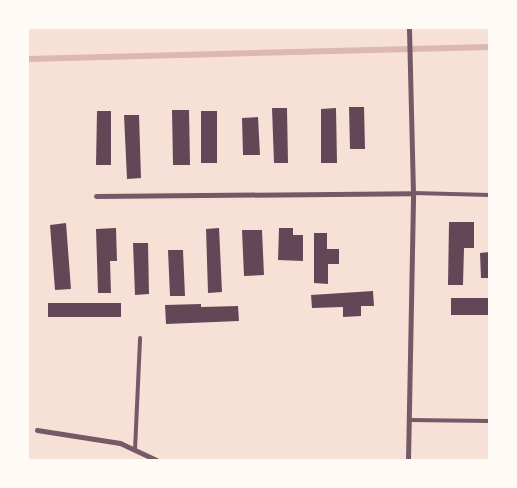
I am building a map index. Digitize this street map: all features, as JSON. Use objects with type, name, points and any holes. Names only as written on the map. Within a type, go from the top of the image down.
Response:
[{"type":"street","points":[[408,460],[413,193],[409,28]]},
{"type":"street","points":[[96,196],[413,193]]},
{"type":"street","points":[[37,430],[120,443],[156,460]]},
{"type":"lane","points":[[413,193],[490,195]]},
{"type":"lane","points":[[135,450],[140,338]]},
{"type":"lane","points":[[409,420],[490,421]]},
{"type":"building","points":[[349,107],[364,107],[365,149],[350,149]]},
{"type":"building","points":[[272,108],[287,108],[288,163],[274,163]]},
{"type":"building","points":[[336,108],[337,163],[321,163],[321,109]]},
{"type":"building","points":[[172,110],[189,110],[190,165],[173,165]]},
{"type":"building","points":[[97,111],[111,111],[111,165],[96,165]]},
{"type":"building","points":[[201,111],[217,111],[217,163],[201,163]]},
{"type":"building","points":[[124,115],[139,115],[141,178],[127,179]]},
{"type":"building","points":[[258,117],[260,155],[243,155],[242,118]]},
{"type":"building","points":[[449,222],[474,222],[474,248],[464,248],[463,285],[448,285]]},
{"type":"building","points":[[66,223],[71,289],[55,290],[50,225]]},
{"type":"building","points":[[116,228],[117,261],[110,261],[111,293],[98,293],[96,229]]},
{"type":"building","points":[[219,228],[222,292],[208,293],[206,229]]},
{"type":"building","points":[[279,228],[293,228],[293,235],[303,235],[303,261],[278,260]]},
{"type":"building","points":[[242,230],[262,230],[264,275],[244,276]]},
{"type":"building","points":[[314,233],[327,233],[327,249],[339,249],[339,264],[328,264],[328,284],[314,283]]},
{"type":"building","points":[[133,243],[148,243],[149,294],[135,295]]},
{"type":"building","points":[[168,250],[183,250],[185,296],[170,296]]},
{"type":"building","points":[[489,252],[490,278],[481,278],[480,253]]},
{"type":"building","points":[[373,291],[374,306],[361,306],[361,316],[343,317],[343,307],[312,308],[311,295]]},
{"type":"building","points":[[451,298],[490,298],[490,315],[451,315]]},
{"type":"building","points":[[48,303],[121,303],[121,317],[48,317]]},
{"type":"building","points":[[201,304],[201,307],[238,306],[239,321],[166,324],[165,305]]},
{"type":"waterway","points":[[28,59],[490,47]]}]
